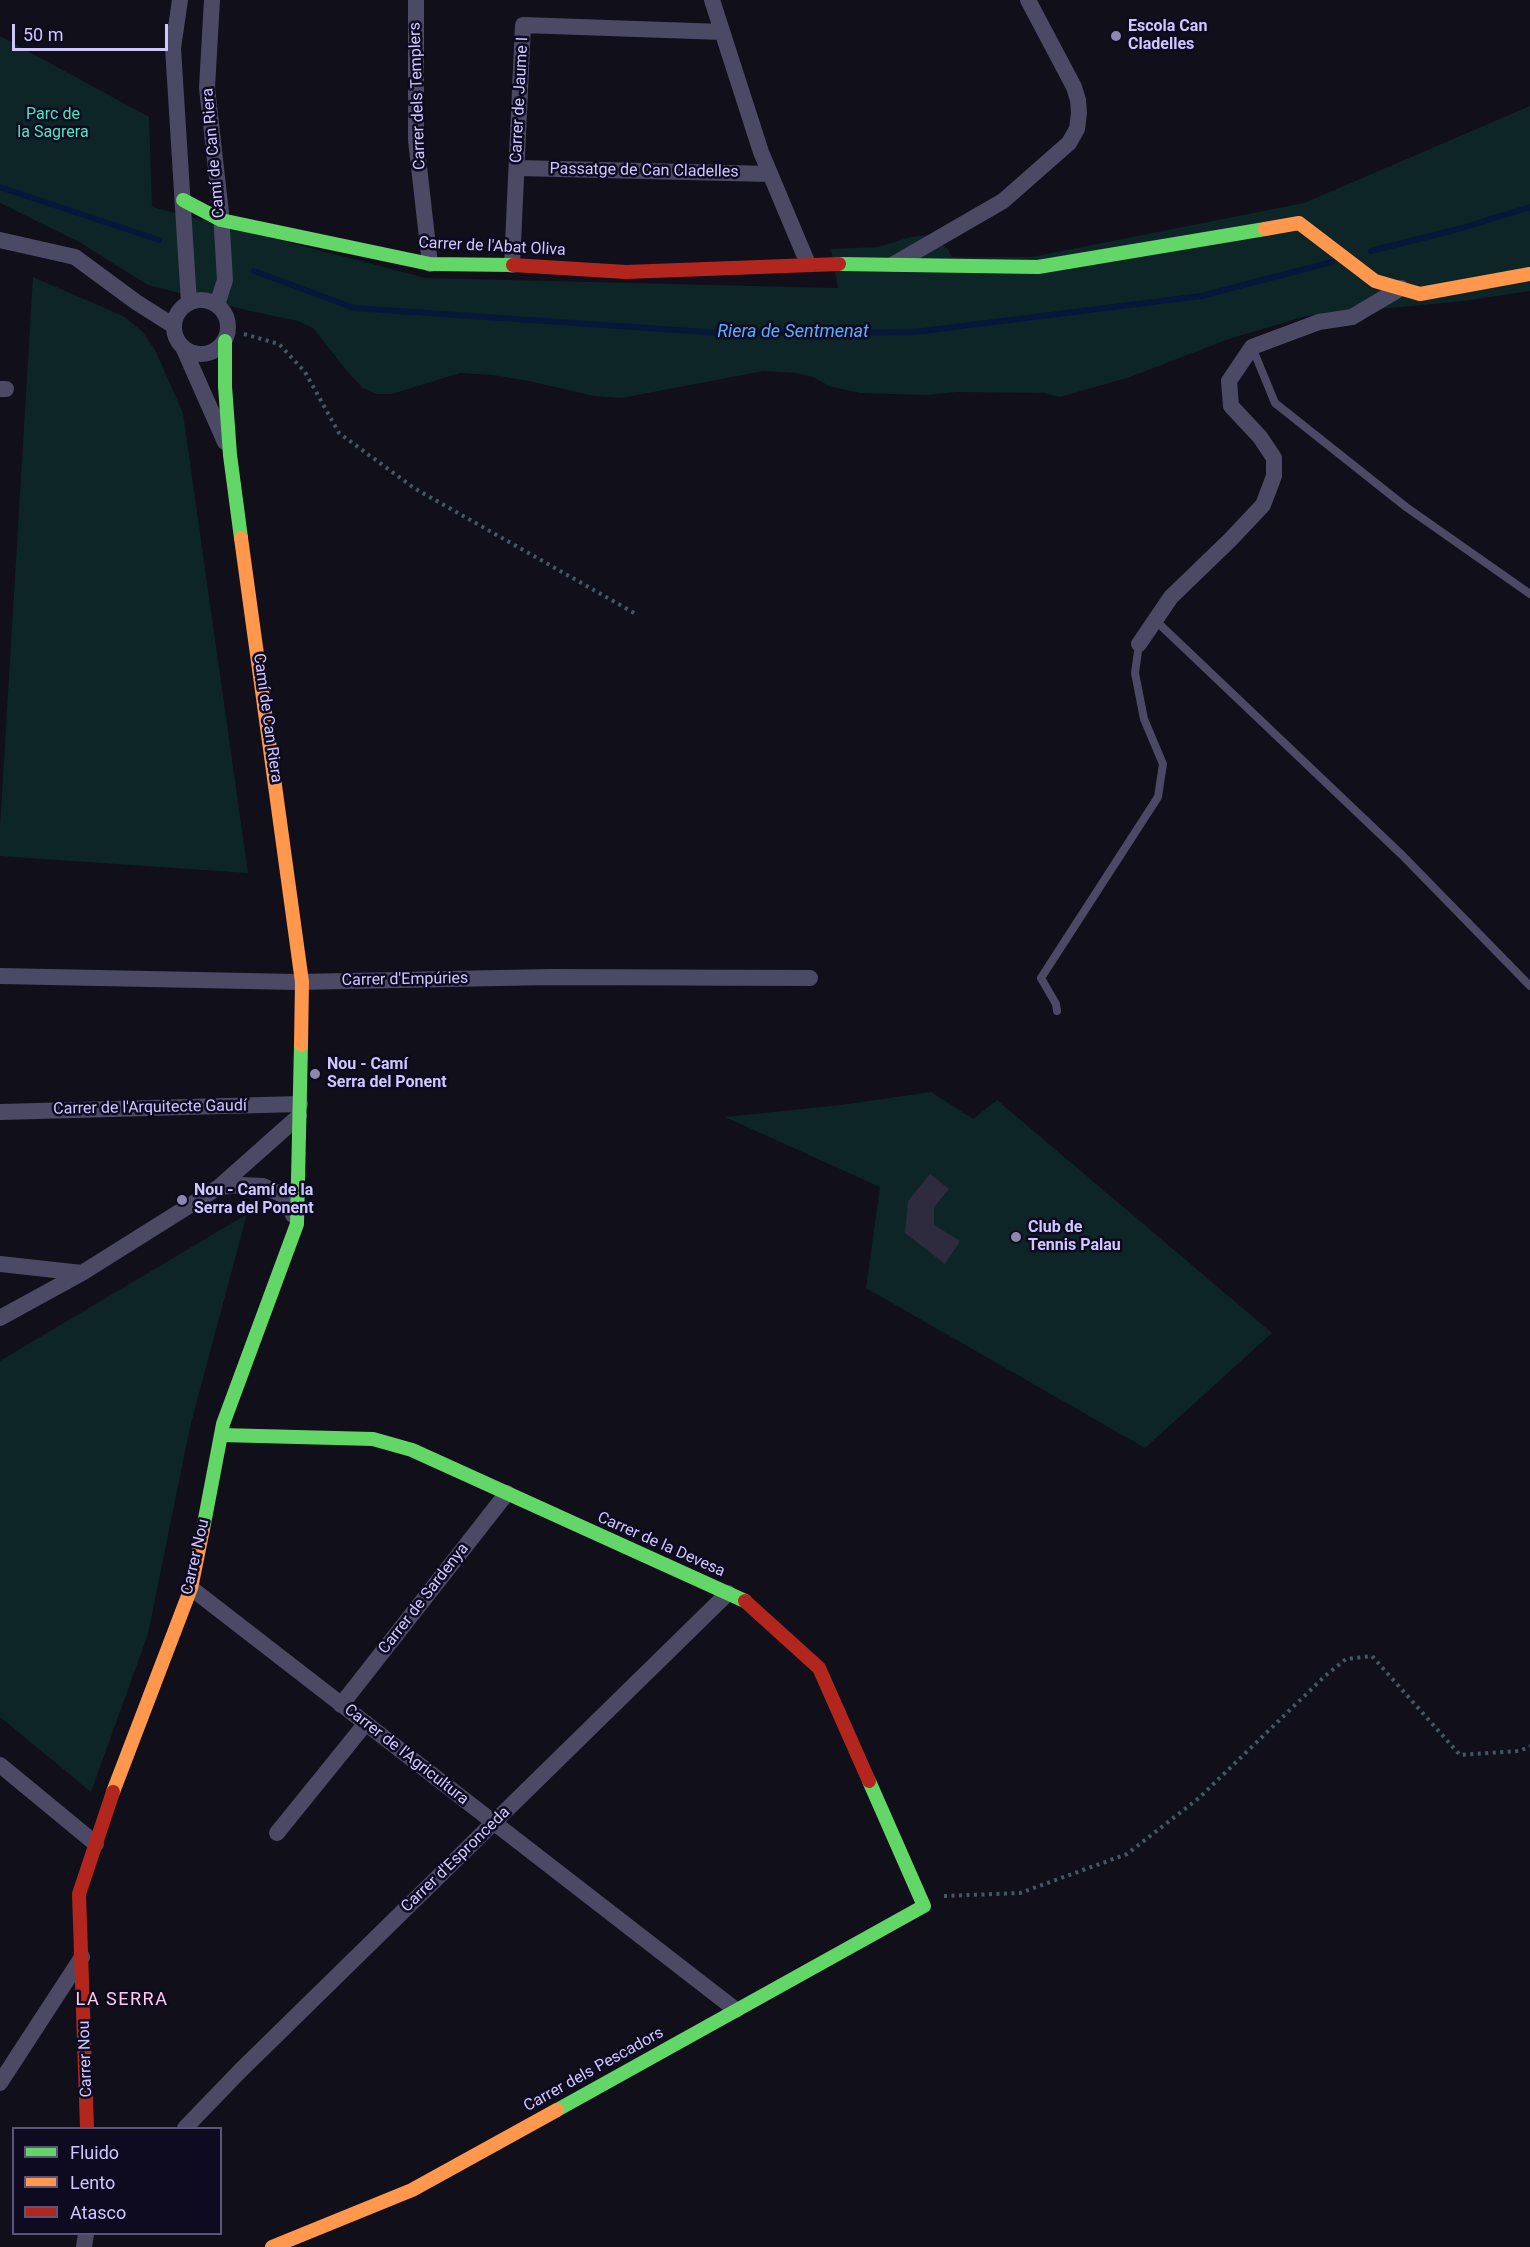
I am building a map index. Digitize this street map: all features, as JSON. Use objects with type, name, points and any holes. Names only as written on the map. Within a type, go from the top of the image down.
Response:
[{"type":"street","name":"Camí de Can Riera","points":[[180,0],[173,48],[189,303]]},
{"type":"street","name":"Camí de Can Riera","points":[[212,0],[207,88],[225,280],[217,305]]},
{"type":"street","name":"Carrer dels Templers","points":[[416,0],[416,140],[430,264]]},
{"type":"street","points":[[712,0],[761,152],[808,264]]},
{"type":"street","points":[[893,265],[1003,201],[1069,143],[1077,129],[1079,113],[1074,87],[1028,0]]},
{"type":"street","name":"Carrer de Jaume I","points":[[512,265],[524,25],[722,32]]},
{"type":"street","name":"Passatge de Can Cladelles","points":[[517,168],[770,174]]},
{"type":"street","name":"Carrer de l'Abat Oliva","points":[[183,200],[221,220],[430,264],[512,265],[626,272],[808,264],[1038,267],[1299,223],[1375,281],[1420,294],[1530,274]]},
{"type":"street","points":[[0,240],[75,258],[174,326]]},
{"type":"street","points":[[1138,644],[1171,597],[1263,505],[1274,476],[1274,458],[1260,437],[1231,406],[1229,381],[1251,347],[1319,322],[1352,317],[1401,288]]},
{"type":"street","points":[[203,300],[217,305],[224,311],[228,320],[227,335],[213,352],[197,354],[183,347],[176,338],[174,326],[178,312],[189,303],[203,300]]},
{"type":"street","name":"Camí de Can Riera","points":[[227,335],[225,386],[230,455],[302,982]]},
{"type":"street","name":"Camí de Can Riera","points":[[183,347],[230,455]]},
{"type":"street","name":"Carrer d'Empúries","points":[[0,976],[302,982],[550,977],[810,978]]},
{"type":"street","name":"Carrer Nou","points":[[87,2127],[79,1894],[122,1764],[191,1588],[221,1435],[297,1224],[302,982]]},
{"type":"street","points":[[0,1318],[82,1274],[219,1187],[299,1110]]},
{"type":"street","name":"Carrer de l'Arquitecte Gaudí","points":[[0,1112],[299,1110]]},
{"type":"street","points":[[219,1187],[263,1186],[285,1196],[297,1224]]},
{"type":"street","points":[[0,1264],[82,1274]]},
{"type":"street","name":"Carrer de la Devesa","points":[[221,1435],[372,1439],[412,1450],[742,1600],[819,1668],[922,1903]]},
{"type":"street","name":"Carrer de Sardenya","points":[[341,1705],[507,1493]]},
{"type":"street","name":"Carrer de l'Agricultura","points":[[191,1588],[736,2010]]},
{"type":"street","name":"Carrer d'Espronceda","points":[[186,2127],[256,2055],[728,1593]]},
{"type":"street","points":[[277,1833],[366,1723]]},
{"type":"street","points":[[0,1765],[96,1844]]},
{"type":"street","name":"Carrer dels Pescadors","points":[[272,2247],[412,2190],[736,2010],[922,1903]]},
{"type":"street","points":[[0,2083],[82,1957]]},
{"type":"lane","points":[[1251,347],[1275,403],[1406,507],[1530,594]]},
{"type":"lane","points":[[1155,620],[1402,855],[1530,986]]},
{"type":"lane","points":[[1057,1011],[1056,1004],[1041,978],[1158,797],[1163,764],[1144,719],[1135,673],[1138,644]]},
{"type":"path","points":[[227,335],[279,344],[305,372],[339,433],[414,488],[636,614]]},
{"type":"path","points":[[922,1903],[938,1896],[1020,1893],[1127,1854],[1199,1798],[1325,1676],[1346,1659],[1372,1656],[1460,1755],[1520,1751],[1530,1746]]},
{"type":"green space","name":"Parc de la Sagrera","points":[[0,36],[149,117],[152,207],[426,278],[838,288],[831,249],[878,247],[911,237],[929,235],[948,249],[952,257],[1032,257],[1304,203],[1530,106],[1530,291],[1463,301],[1306,316],[1229,339],[1130,377],[1060,397],[1044,393],[957,392],[927,395],[860,393],[829,386],[813,377],[796,373],[763,371],[622,398],[594,396],[493,375],[460,373],[392,394],[377,394],[363,388],[352,377],[313,328],[298,321],[148,285],[79,242],[0,203]]},
{"type":"green space","points":[[33,277],[123,316],[142,331],[155,350],[183,413],[248,873],[0,856]]},
{"type":"green space","name":"Club de Tennis Palau","points":[[931,1092],[973,1119],[997,1100],[1272,1333],[1145,1448],[866,1288],[880,1187],[725,1117],[841,1105]]},
{"type":"green space","points":[[247,1214],[190,1427],[148,1634],[91,1792],[0,1717],[0,1361]]},
{"type":"building","points":[[930,1174],[949,1189],[934,1207],[934,1225],[960,1241],[945,1264],[905,1233],[908,1201]]},
{"type":"waterway","name":"Riera de Sentmenat","points":[[0,187],[159,240]]},
{"type":"waterway","name":"Riera de Sentmenat","points":[[1371,251],[1455,230],[1530,207]]},
{"type":"waterway","name":"Riera de Sentmenat","points":[[254,271],[354,308],[721,333],[915,332],[1201,296],[1332,262]]},
{"type":"traffic: fast","points":[[183,200],[221,220],[430,264],[513,265]]},
{"type":"traffic: fast","points":[[839,264],[1038,267],[1265,229]]},
{"type":"traffic: fast","points":[[225,341],[225,386],[230,455],[241,538]]},
{"type":"traffic: fast","points":[[203,1529],[223,1424],[297,1224],[301,1045]]},
{"type":"traffic: fast","points":[[221,1435],[373,1439],[412,1450],[745,1601]]},
{"type":"traffic: fast","points":[[557,2110],[924,1906],[869,1781]]},
{"type":"traffic: slow","points":[[1265,229],[1299,223],[1375,281],[1420,294],[1530,274]]},
{"type":"traffic: slow","points":[[241,538],[302,982],[301,1045]]},
{"type":"traffic: slow","points":[[113,1792],[191,1588],[203,1529]]},
{"type":"traffic: slow","points":[[272,2247],[412,2190],[557,2110]]},
{"type":"traffic: jam","points":[[513,265],[626,272],[839,264]]},
{"type":"traffic: jam","points":[[745,1601],[819,1668],[869,1781]]},
{"type":"traffic: jam","points":[[87,2127],[79,1894],[113,1792]]},
{"type":"place","name":"Escola Can Cladelles","points":[[1116,36]]},
{"type":"place","name":"Nou - Camí Serra del Ponent","points":[[315,1074]]},
{"type":"place","name":"Nou - Camí de la Serra del Ponent","points":[[182,1200]]},
{"type":"place","name":"Club de Tennis Palau","points":[[1016,1237]]},
{"type":"district","name":"LA SERRA","points":[[122,2000]]}]
